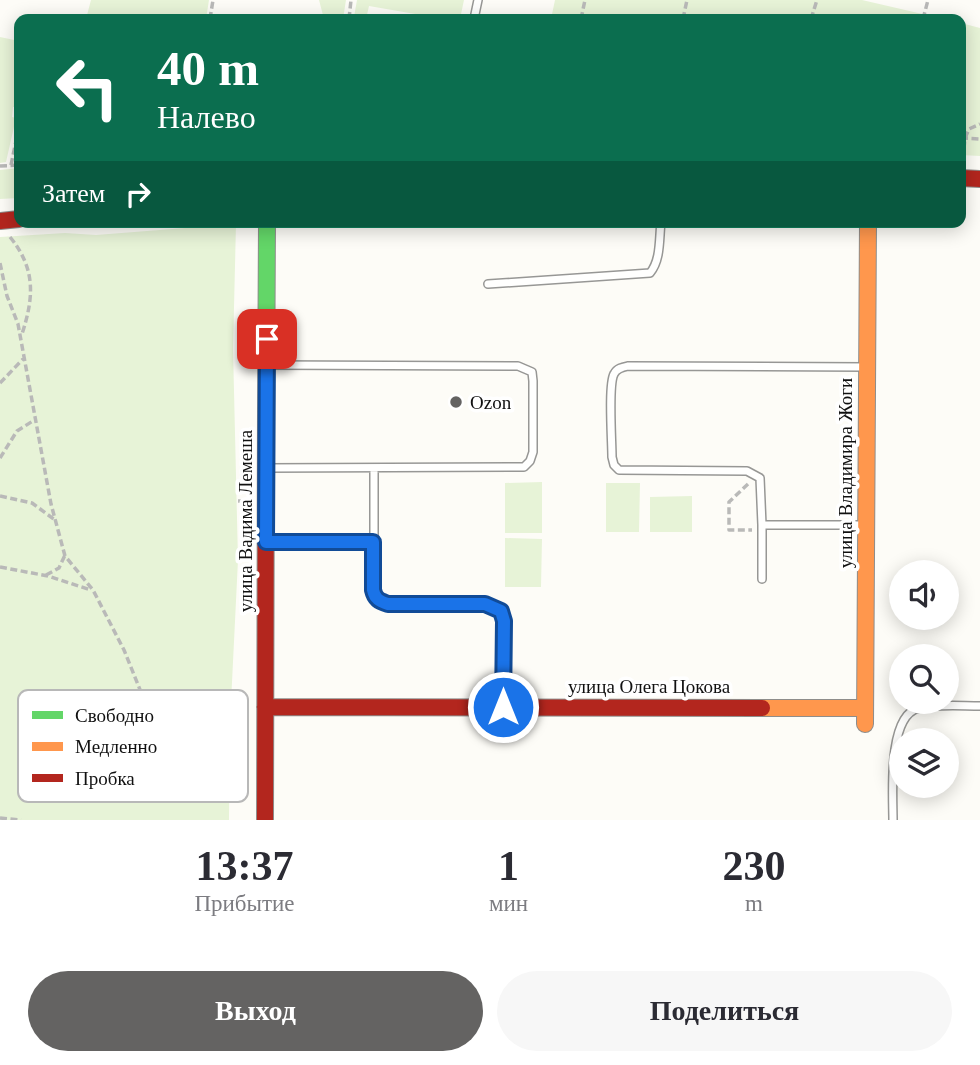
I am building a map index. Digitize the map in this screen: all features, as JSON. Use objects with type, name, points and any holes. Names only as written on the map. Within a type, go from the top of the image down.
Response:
[{"type":"street","name":"улица Вадима Лемеша","points":[[265,820],[267,228]]},
{"type":"street","name":"улица Владимира Жоги","points":[[865,716],[867,228]]},
{"type":"street","name":"улица Олега Цокова","points":[[265,707],[503,707],[865,716]]},
{"type":"lane","points":[[488,284],[650,273],[658,258],[660,228]]},
{"type":"lane","points":[[266,468],[524,467],[533,452],[532,372],[517,366],[267,365]]},
{"type":"lane","points":[[762,579],[760,478],[747,471],[619,470],[612,457],[613,374],[619,368],[628,366],[867,367]]},
{"type":"lane","points":[[374,468],[374,597],[388,604],[485,604],[501,611],[504,621],[503,707]]},
{"type":"lane","points":[[762,527],[866,525]]},
{"type":"lane","points":[[266,542],[373,542]]},
{"type":"lane","points":[[893,820],[894,750],[904,719],[917,708],[980,706]]},
{"type":"path","points":[[0,166],[11,165],[14,151]]},
{"type":"path","points":[[4,227],[22,252],[29,269],[29,313],[21,336]]},
{"type":"path","points":[[0,263],[7,296],[21,336],[56,521],[65,555],[93,590],[124,650],[140,690]]},
{"type":"path","points":[[0,383],[25,357]]},
{"type":"path","points":[[0,458],[17,431],[36,419]]},
{"type":"path","points":[[757,475],[729,502],[729,530],[762,527]]},
{"type":"path","points":[[0,496],[32,503],[56,521]]},
{"type":"path","points":[[44,576],[59,568],[65,555]]},
{"type":"path","points":[[0,567],[93,590]]},
{"type":"path","points":[[0,818],[21,820]]},
{"type":"green space","points":[[91,0],[209,0],[207,14],[87,14]]},
{"type":"green space","points":[[319,0],[346,0],[344,14],[323,14]]},
{"type":"green space","points":[[357,0],[464,0],[461,14],[415,14],[369,6],[367,14],[355,14]]},
{"type":"green space","points":[[555,0],[862,0],[922,14],[552,14]]},
{"type":"green space","points":[[966,24],[980,28],[980,156],[966,155]]},
{"type":"green space","points":[[0,37],[14,40],[14,127],[6,162],[0,163]]},
{"type":"green space","points":[[14,169],[14,198],[0,199],[0,170]]},
{"type":"green space","points":[[185,228],[236,228],[233,349],[238,560],[232,690],[18,690],[18,802],[229,802],[229,820],[0,820],[0,237],[65,233],[96,235]]},
{"type":"green space","points":[[542,482],[542,533],[505,533],[505,483]]},
{"type":"green space","points":[[606,483],[640,483],[639,532],[606,532]]},
{"type":"green space","points":[[692,496],[692,532],[650,532],[650,497]]},
{"type":"green space","points":[[505,538],[542,539],[541,587],[505,587]]},
{"type":"traffic: fast","points":[[266,412],[267,228]]},
{"type":"traffic: slow","points":[[865,724],[868,228]]},
{"type":"traffic: slow","points":[[762,708],[865,708]]},
{"type":"traffic: jam","points":[[966,178],[980,179]]},
{"type":"traffic: jam","points":[[0,221],[14,220]]},
{"type":"traffic: jam","points":[[265,820],[266,412]]},
{"type":"traffic: jam","points":[[265,707],[762,708]]},
{"type":"place","name":"Ozon","points":[[456,402]]},
{"type":"route","points":[[267,339],[266,542],[373,542],[373,590],[374,597],[380,601],[388,604],[485,604],[501,611],[504,621],[503,707]]}]
